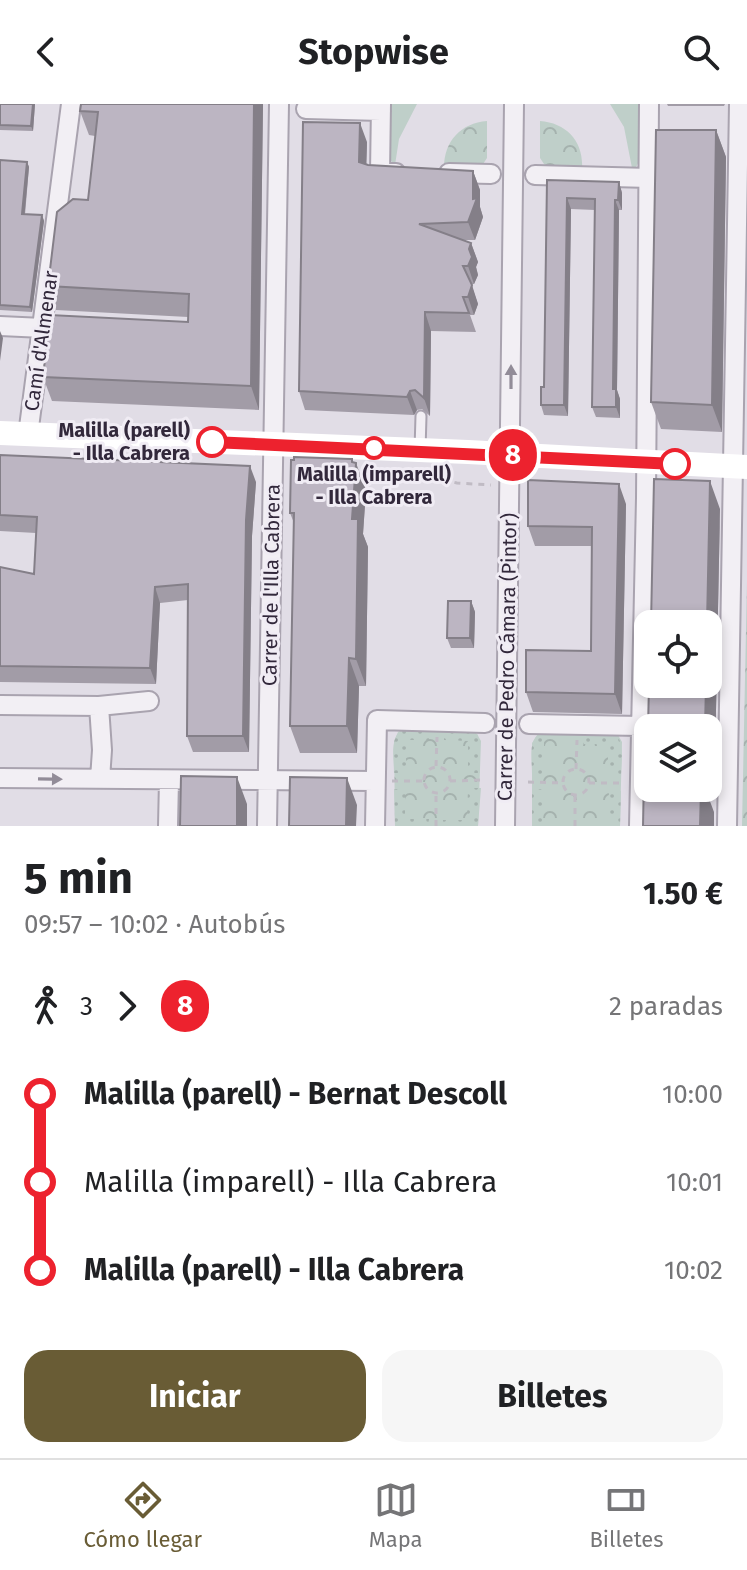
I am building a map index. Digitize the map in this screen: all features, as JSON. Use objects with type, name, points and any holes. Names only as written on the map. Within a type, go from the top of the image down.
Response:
[{"type":"street","name":"Camí d'Almenar","points":[[28,435],[71,104]]},
{"type":"street","name":"Carrer de l'Illa Cabrera","points":[[278,826],[274,779],[279,444],[279,104]]},
{"type":"street","name":"Carrer de Pedro Cámara (Pintor)","points":[[505,826],[514,104]]},
{"type":"street","points":[[640,714],[650,178],[657,130],[649,104]]},
{"type":"street","points":[[727,826],[740,467],[732,131],[739,104]]},
{"type":"street","points":[[298,107],[381,107],[380,173],[491,174]]},
{"type":"street","name":"Carrer de l'Illa Cabrera","points":[[279,444],[298,107]]},
{"type":"street","points":[[535,175],[650,178]]},
{"type":"street","points":[[0,326],[43,328]]},
{"type":"street","points":[[0,433],[740,467]]},
{"type":"street","points":[[0,705],[99,706],[149,701]]},
{"type":"street","points":[[99,706],[100,779]]},
{"type":"street","points":[[375,826],[377,720],[485,723]]},
{"type":"street","points":[[529,724],[634,726]]},
{"type":"street","points":[[0,778],[375,781]]},
{"type":"street","name":"Carrer de l'Illa Cabrera","points":[[267,826],[274,779]]},
{"type":"street","points":[[168,826],[169,780]]},
{"type":"street","points":[[722,785],[728,785]]},
{"type":"street","points":[[639,826],[642,802]]},
{"type":"lane","points":[[420,450],[421,416]]},
{"type":"path","points":[[346,473],[491,485]]},
{"type":"path","points":[[436,767],[437,721]]},
{"type":"path","points":[[576,769],[577,725]]},
{"type":"path","points":[[424,781],[429,770],[436,767],[444,770],[450,781]]},
{"type":"path","points":[[576,769],[584,772],[589,783],[584,793],[575,795],[566,790],[563,783],[568,772],[576,769]]},
{"type":"path","points":[[450,781],[484,780]]},
{"type":"path","points":[[375,781],[424,781]]},
{"type":"path","points":[[424,781],[429,791],[436,793],[447,788],[450,781]]},
{"type":"path","points":[[528,782],[563,783]]},
{"type":"path","points":[[589,783],[634,784]]},
{"type":"path","points":[[436,793],[436,826]]},
{"type":"path","points":[[575,795],[575,826]]},
{"type":"green space","points":[[388,104],[417,104],[399,139],[395,165],[387,157]]},
{"type":"green space","points":[[610,104],[640,104],[640,160],[636,167],[632,168],[624,127]]},
{"type":"green space","points":[[487,121],[487,158],[481,167],[444,168],[447,150],[456,135],[469,125]]},
{"type":"green space","points":[[540,121],[558,126],[572,136],[580,150],[582,169],[546,167],[540,158]]},
{"type":"green space","points":[[747,581],[747,826],[742,826]]},
{"type":"green space","points":[[403,729],[469,729],[477,734],[481,741],[478,826],[395,826],[394,741]]},
{"type":"green space","points":[[403,729],[429,729],[429,740],[406,740],[406,773],[394,773],[394,743]]},
{"type":"green space","points":[[444,729],[473,731],[478,735],[480,773],[468,773],[468,741],[444,740]]},
{"type":"green space","points":[[544,731],[544,774],[532,774],[533,743]]},
{"type":"green space","points":[[584,731],[616,734],[622,748],[621,776],[608,776],[608,744],[584,744]]},
{"type":"green space","points":[[540,732],[618,735],[622,742],[620,826],[532,826],[532,743]]},
{"type":"green space","points":[[468,788],[481,788],[478,826],[443,826],[443,820],[467,820]]},
{"type":"green space","points":[[394,789],[405,789],[405,819],[429,819],[428,826],[395,826]]},
{"type":"green space","points":[[532,789],[544,789],[543,822],[568,822],[568,826],[532,826]]},
{"type":"green space","points":[[609,790],[621,791],[620,826],[583,826],[583,822],[608,822]]},
{"type":"building","points":[[0,104],[33,104],[31,126],[0,125]]},
{"type":"building","points":[[81,104],[254,104],[251,386],[43,377],[50,315],[188,322],[189,294],[48,286],[57,212],[73,199],[88,200],[98,112],[80,111]]},
{"type":"building","points":[[303,122],[360,123],[359,162],[368,165],[473,171],[473,199],[477,198],[468,222],[419,224],[471,243],[469,249],[472,257],[468,266],[463,266],[472,285],[468,297],[463,297],[469,313],[425,312],[424,398],[415,390],[410,391],[407,397],[299,391]]},
{"type":"building","points":[[656,130],[716,130],[712,405],[651,402]]},
{"type":"building","points":[[0,160],[27,162],[22,214],[42,215],[30,307],[0,305]]},
{"type":"building","points":[[547,180],[619,182],[618,200],[615,200],[613,389],[616,389],[616,407],[592,407],[595,199],[567,198],[564,405],[541,405],[541,387],[544,387]]},
{"type":"building","points":[[0,455],[250,466],[246,520],[243,736],[187,736],[188,584],[155,587],[150,668],[0,666],[0,567],[34,574],[37,517],[0,515]]},
{"type":"building","points":[[294,457],[352,459],[356,463],[352,519],[358,519],[356,659],[349,658],[347,726],[290,726],[294,513],[290,513],[291,460]]},
{"type":"building","points":[[654,479],[710,481],[707,610],[651,610]]},
{"type":"building","points":[[528,480],[619,484],[615,694],[526,692],[526,650],[591,651],[592,527],[528,526]]},
{"type":"building","points":[[448,601],[471,601],[470,638],[447,638]]},
{"type":"building","points":[[649,698],[706,698],[705,714],[648,714]]},
{"type":"building","points":[[181,776],[237,777],[237,826],[180,826]]},
{"type":"building","points":[[290,777],[347,778],[346,826],[289,826]]},
{"type":"building","points":[[643,802],[701,802],[700,826],[643,826]]},
{"type":"bus line","name":"8","points":[[212,442],[675,464]]},
{"type":"place","name":"Malilla (parell) - Illa Cabrera","points":[[212,442]]},
{"type":"place","name":"Malilla (imparell) - Illa Cabrera","points":[[374,448]]}]
